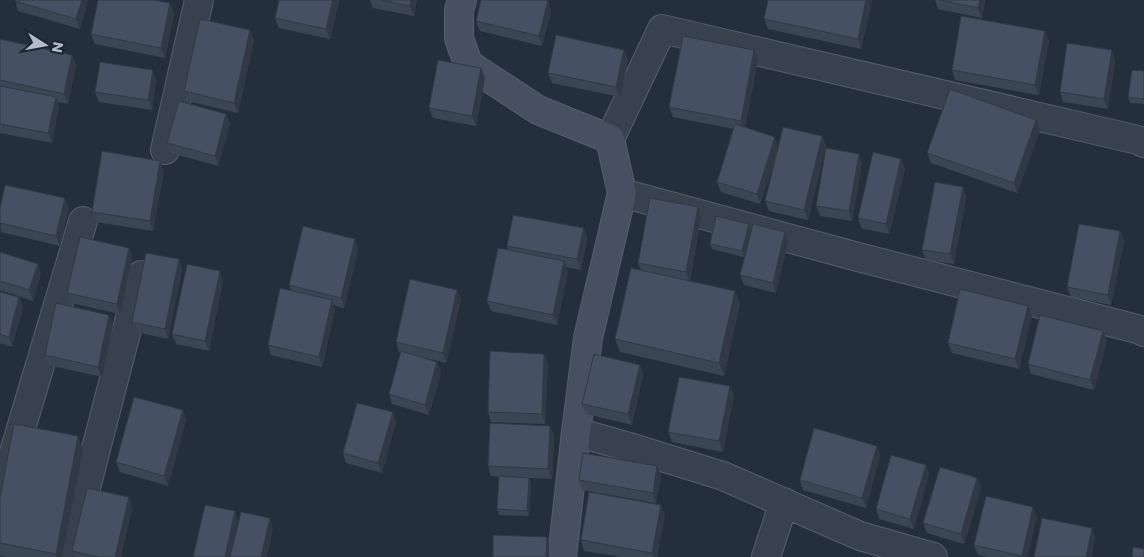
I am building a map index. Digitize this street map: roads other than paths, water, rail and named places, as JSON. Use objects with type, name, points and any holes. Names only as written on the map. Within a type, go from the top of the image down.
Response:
[{"type":"street","points":[[165,150],[199,0]]},
{"type":"street","points":[[462,0],[459,10],[459,38],[468,64],[538,110],[610,139]]},
{"type":"street","points":[[562,557],[588,338],[622,194],[610,139],[662,29],[1138,140],[1144,143]]},
{"type":"street","points":[[622,194],[858,258],[1144,332]]},
{"type":"street","points":[[0,499],[83,221]]},
{"type":"street","points":[[68,557],[140,275]]},
{"type":"street","points":[[576,432],[722,476],[860,536],[933,557]]},
{"type":"street","points":[[766,557],[784,502]]}]
